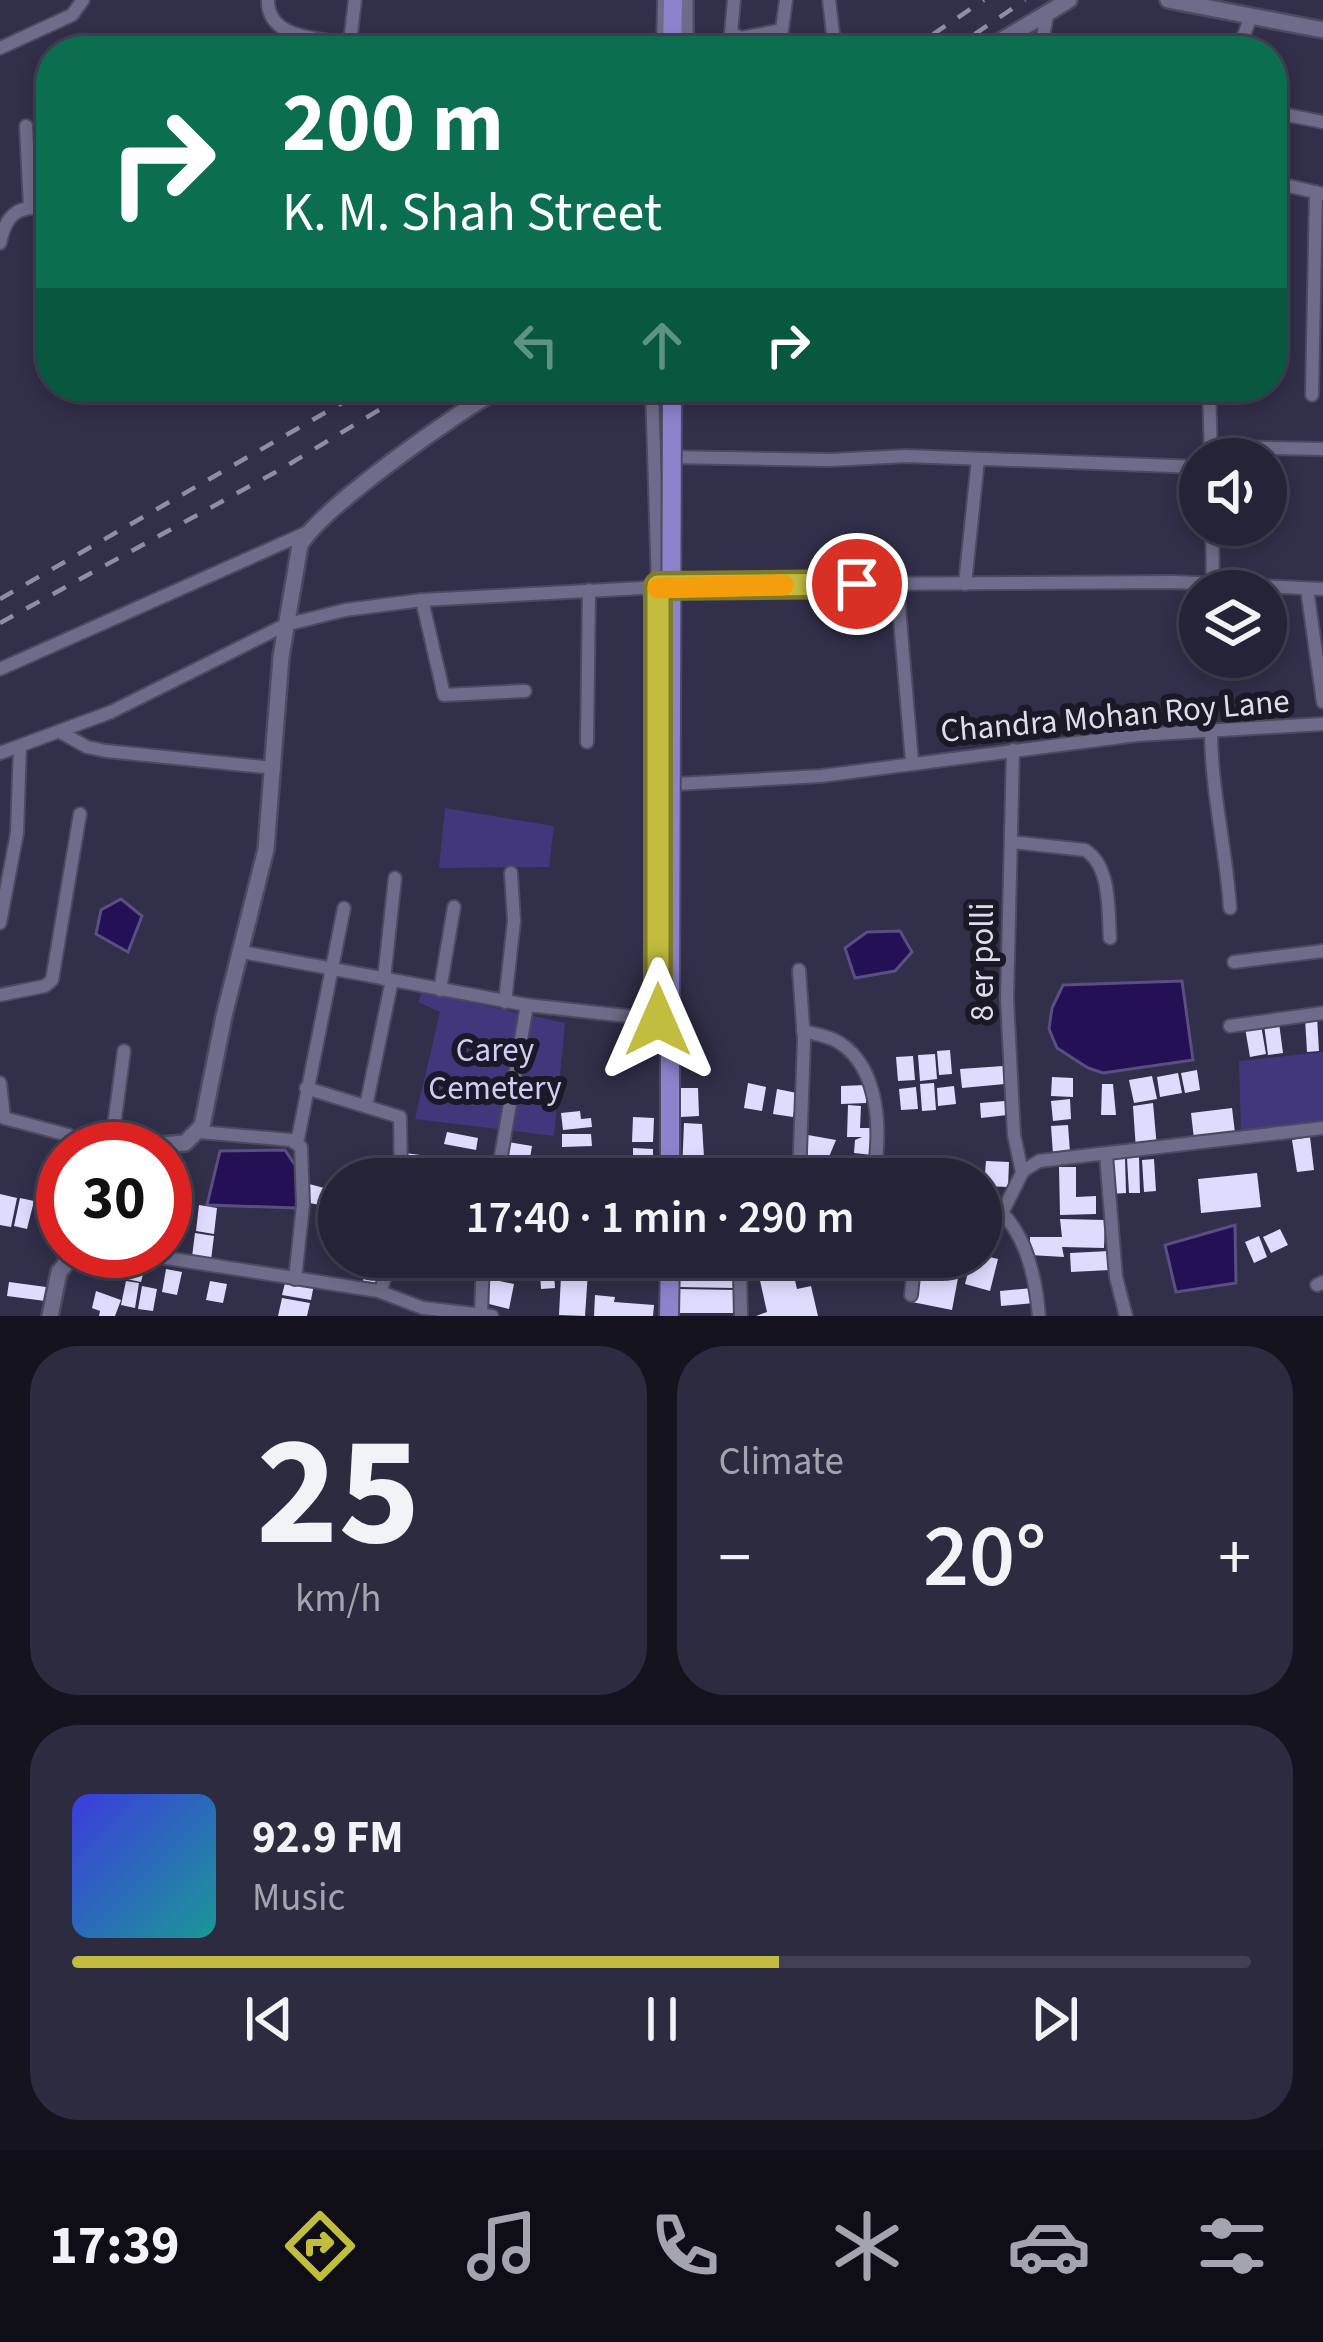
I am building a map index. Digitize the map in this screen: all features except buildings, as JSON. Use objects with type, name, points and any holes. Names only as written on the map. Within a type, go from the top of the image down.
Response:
[{"type":"main road","points":[[668,0],[671,36]]},
{"type":"main road","points":[[669,1158],[664,1020],[671,402]]},
{"type":"main road","points":[[669,1316],[670,1278]]},
{"type":"street","points":[[0,48],[72,15],[83,0]]},
{"type":"street","points":[[268,0],[268,16],[278,27],[308,36]]},
{"type":"street","points":[[350,36],[355,0]]},
{"type":"street","points":[[664,36],[668,0]]},
{"type":"street","points":[[685,0],[685,36]]},
{"type":"street","points":[[734,0],[731,33],[737,36]]},
{"type":"street","points":[[751,36],[782,30],[786,0]]},
{"type":"street","points":[[829,0],[834,36]]},
{"type":"street","points":[[1008,36],[1069,0]]},
{"type":"street","points":[[1168,0],[1323,30]]},
{"type":"street","points":[[1043,36],[1048,10]]},
{"type":"street","points":[[1243,36],[1250,16]]},
{"type":"street","points":[[1287,115],[1323,122]]},
{"type":"street","points":[[26,126],[30,207]]},
{"type":"street","points":[[1287,186],[1319,193],[1312,395]]},
{"type":"street","points":[[0,243],[7,217],[36,207]]},
{"type":"street","points":[[0,669],[308,532],[371,480],[482,402]]},
{"type":"street","points":[[242,952],[527,1006],[664,1020],[652,402]]},
{"type":"street","points":[[1209,402],[1211,438]]},
{"type":"street","points":[[1287,450],[1323,449]]},
{"type":"street","points":[[654,457],[978,459],[1179,466]]},
{"type":"street","points":[[965,584],[978,459]]},
{"type":"street","points":[[192,1138],[199,1132],[266,849],[285,625],[297,554],[308,532]]},
{"type":"street","points":[[0,753],[111,712],[285,625],[329,612],[422,600],[658,586],[1179,583]]},
{"type":"street","name":"Chandra Mohan Roy Lane","points":[[897,584],[912,762]]},
{"type":"street","points":[[1287,588],[1323,589]]},
{"type":"street","points":[[1307,589],[1323,702]]},
{"type":"street","points":[[587,742],[589,590]]},
{"type":"street","points":[[422,600],[444,695],[525,691]]},
{"type":"street","name":"Chandra Mohan Roy Lane","points":[[658,784],[800,778],[1013,750],[1323,724]]},
{"type":"street","points":[[1211,730],[1212,789],[1230,908]]},
{"type":"street","points":[[59,732],[106,751],[274,767]]},
{"type":"street","points":[[0,923],[17,833],[20,746]]},
{"type":"street","name":"8 er polli","points":[[1013,750],[1007,999],[1014,1136],[1022,1172]]},
{"type":"street","points":[[0,998],[52,980],[80,814]]},
{"type":"street","points":[[1011,842],[1094,855],[1102,870],[1110,938]]},
{"type":"street","points":[[505,1002],[514,921],[511,873]]},
{"type":"street","points":[[366,1106],[388,980],[395,878]]},
{"type":"street","points":[[440,990],[454,907]]},
{"type":"street","points":[[295,1279],[305,1162],[297,1143],[344,908]]},
{"type":"street","points":[[1234,962],[1323,951]]},
{"type":"street","points":[[799,970],[803,1031],[800,1158]]},
{"type":"street","points":[[501,1158],[527,1006]]},
{"type":"street","points":[[1230,1026],[1323,1013]]},
{"type":"street","points":[[803,1031],[839,1042],[868,1079],[876,1158]]},
{"type":"street","points":[[114,1122],[124,1051]]},
{"type":"street","points":[[0,1083],[4,1118],[36,1126]]},
{"type":"street","points":[[306,1088],[404,1122],[402,1158]]},
{"type":"street","points":[[1039,1316],[1029,1264],[1014,1227],[1002,1213],[1022,1172],[1039,1161],[1323,1128]]},
{"type":"street","points":[[199,1132],[297,1143]]},
{"type":"street","points":[[1106,1155],[1115,1264],[1126,1316]]},
{"type":"street","points":[[192,1262],[381,1292],[423,1308],[493,1316]]},
{"type":"street","points":[[50,1316],[58,1278]]},
{"type":"street","points":[[381,1292],[385,1278]]},
{"type":"street","points":[[481,1315],[482,1278]]},
{"type":"street","points":[[740,1278],[741,1316]]},
{"type":"street","points":[[911,1295],[913,1278]]},
{"type":"street","points":[[400,1316],[405,1300]]},
{"type":"green space","points":[[445,808],[554,826],[549,867],[439,868]]},
{"type":"green space","name":"Carey Cemetery","points":[[422,992],[565,1023],[554,1136],[415,1119],[440,1012],[418,1002]]},
{"type":"green space","points":[[1323,1052],[1323,1121],[1241,1133],[1239,1061]]},
{"type":"shaded area","points":[[121,899],[142,916],[128,952],[96,934],[101,910]]},
{"type":"shaded area","points":[[900,931],[912,952],[895,971],[855,978],[845,948],[867,932]]},
{"type":"shaded area","points":[[1182,981],[1193,1060],[1103,1073],[1057,1048],[1049,1029],[1063,985]]},
{"type":"shaded area","points":[[285,1150],[299,1171],[296,1208],[207,1205],[220,1151]]},
{"type":"shaded area","points":[[1235,1225],[1236,1283],[1176,1292],[1165,1245]]},
{"type":"railway","points":[[930,36],[984,0]]},
{"type":"railway","points":[[972,36],[1025,0]]},
{"type":"railway","points":[[0,599],[344,402]]},
{"type":"railway","points":[[0,623],[283,468],[392,402]]},
{"type":"slow traffic","points":[[658,588],[783,585]]},
{"type":"route","points":[[658,1020],[658,586],[857,584]]}]
